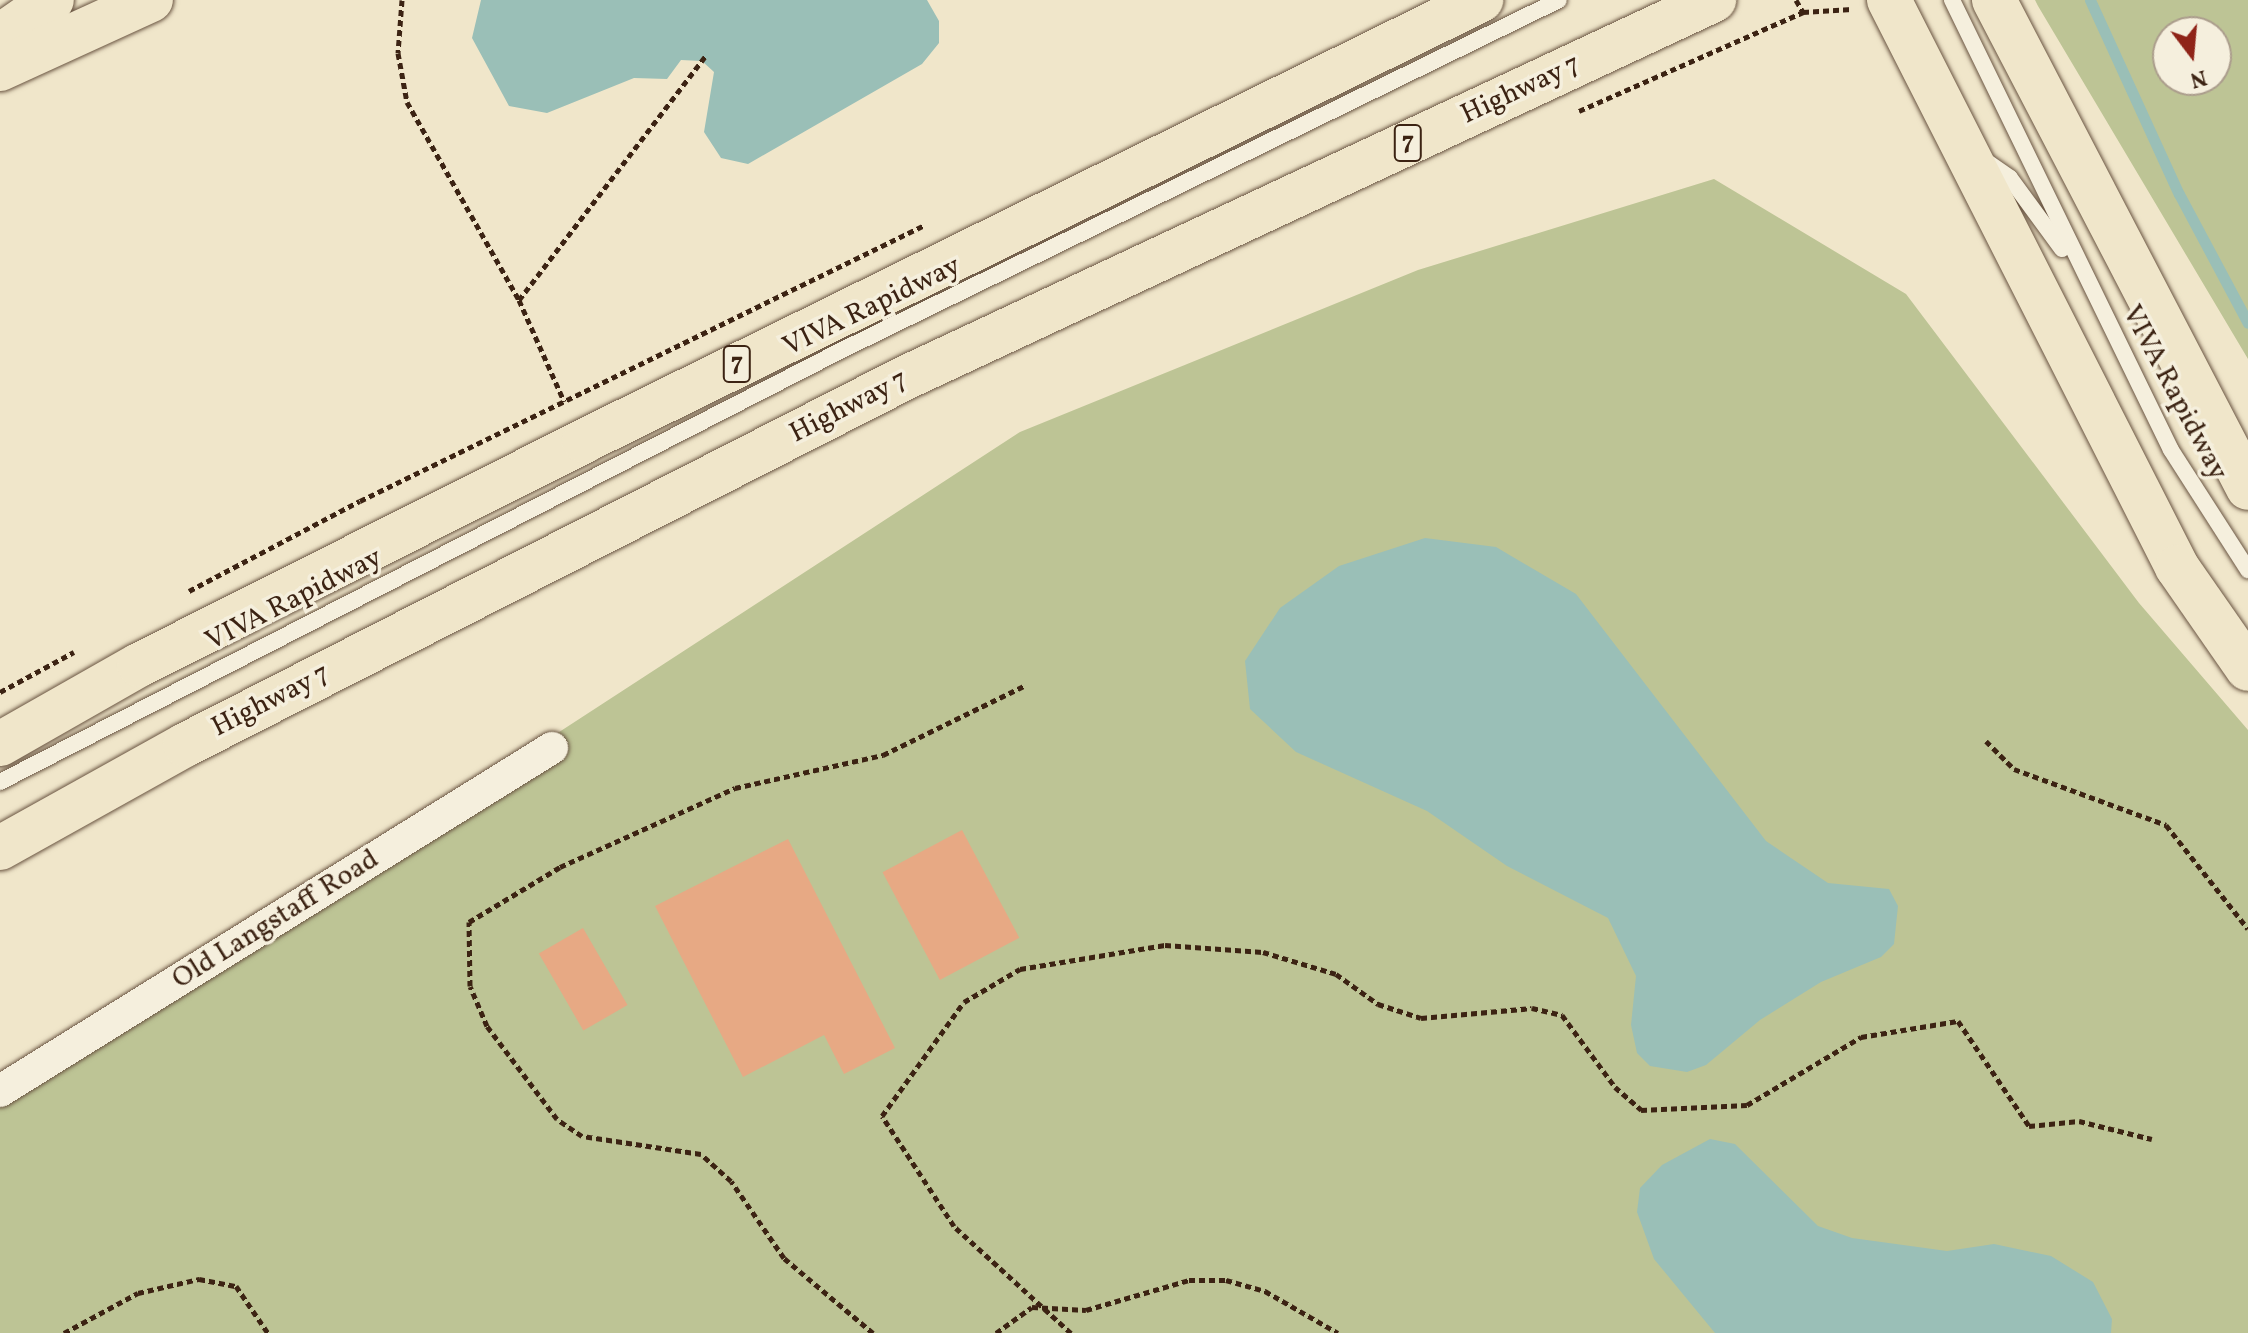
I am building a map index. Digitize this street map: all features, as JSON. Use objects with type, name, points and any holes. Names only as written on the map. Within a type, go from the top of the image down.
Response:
[{"type":"main road","points":[[0,36],[52,0]]},
{"type":"main road","points":[[0,69],[151,0]]},
{"type":"main road","name":"7","points":[[0,744],[139,665],[613,427],[1481,0]]},
{"type":"main road","name":"Highway 7","points":[[0,848],[185,745],[907,377],[1714,0]]},
{"type":"main road","points":[[1994,0],[2248,488]]},
{"type":"main road","points":[[1871,5],[1963,145],[2177,567],[2248,669]]},
{"type":"street","name":"Old Langstaff Road","points":[[0,1091],[552,748]]},
{"type":"lane","name":"VIVA Rapidway","points":[[0,782],[838,352],[1559,0]]},
{"type":"lane","name":"VIVA Rapidway","points":[[1952,0],[2084,279],[2171,450],[2248,570]]},
{"type":"lane","name":"VIVA Rapidway","points":[[1963,145],[2010,178],[2084,279]]},
{"type":"path","points":[[402,0],[398,53],[407,102],[519,300],[564,401]]},
{"type":"path","points":[[1796,0],[1803,12]]},
{"type":"path","points":[[1566,116],[1803,12],[1871,5]]},
{"type":"path","points":[[519,300],[706,55]]},
{"type":"path","points":[[873,1333],[784,1258],[731,1181],[701,1154],[582,1136],[557,1119],[487,1026],[470,986],[469,922],[560,867],[735,788],[883,755],[1026,685]]},
{"type":"path","points":[[1986,741],[2014,769],[2166,825],[2248,929]]},
{"type":"path","points":[[1071,1333],[954,1226],[882,1116],[964,1002],[1020,969],[1165,945],[1263,952],[1336,974],[1378,1004],[1421,1018],[1481,1009],[1562,1015],[1615,1087],[1641,1110],[1747,1105],[1861,1037],[1958,1021],[2029,1126],[2079,1121],[2152,1139]]},
{"type":"path","points":[[64,1333],[138,1293],[199,1279],[236,1286],[268,1333]]},
{"type":"path","points":[[996,1333],[1032,1307],[1086,1310],[1189,1280],[1226,1280],[1265,1291],[1338,1333]]},
{"type":"green space","points":[[2035,0],[2248,0],[2248,359]]},
{"type":"green space","points":[[1714,179],[1906,294],[2139,603],[2248,730],[2248,1333],[0,1333],[0,1096],[1020,432],[1418,270]]},
{"type":"water","points":[[481,0],[927,0],[939,21],[939,43],[922,64],[748,164],[721,158],[704,132],[714,72],[702,61],[681,60],[667,79],[634,78],[547,113],[509,106],[472,38]]},
{"type":"water","points":[[1425,538],[1496,547],[1576,594],[1766,841],[1828,883],[1889,889],[1898,906],[1894,944],[1881,957],[1821,982],[1760,1020],[1706,1065],[1687,1072],[1650,1066],[1637,1053],[1631,1025],[1636,976],[1608,918],[1507,866],[1427,811],[1296,752],[1250,709],[1245,661],[1280,608],[1339,566]]},
{"type":"water","points":[[1710,1139],[1735,1144],[1818,1226],[1852,1238],[1947,1251],[1994,1244],[2051,1256],[2093,1282],[2112,1319],[2111,1333],[1715,1333],[1654,1259],[1637,1212],[1640,1188],[1662,1165]]},
{"type":"building","points":[[962,830],[1019,938],[940,980],[883,872]]},
{"type":"building","points":[[788,839],[895,1048],[844,1074],[824,1035],[743,1077],[655,906]]},
{"type":"building","points":[[583,928],[628,1005],[583,1031],[539,954]]},
{"type":"waterway","points":[[2090,0],[2179,194],[2248,323]]}]
